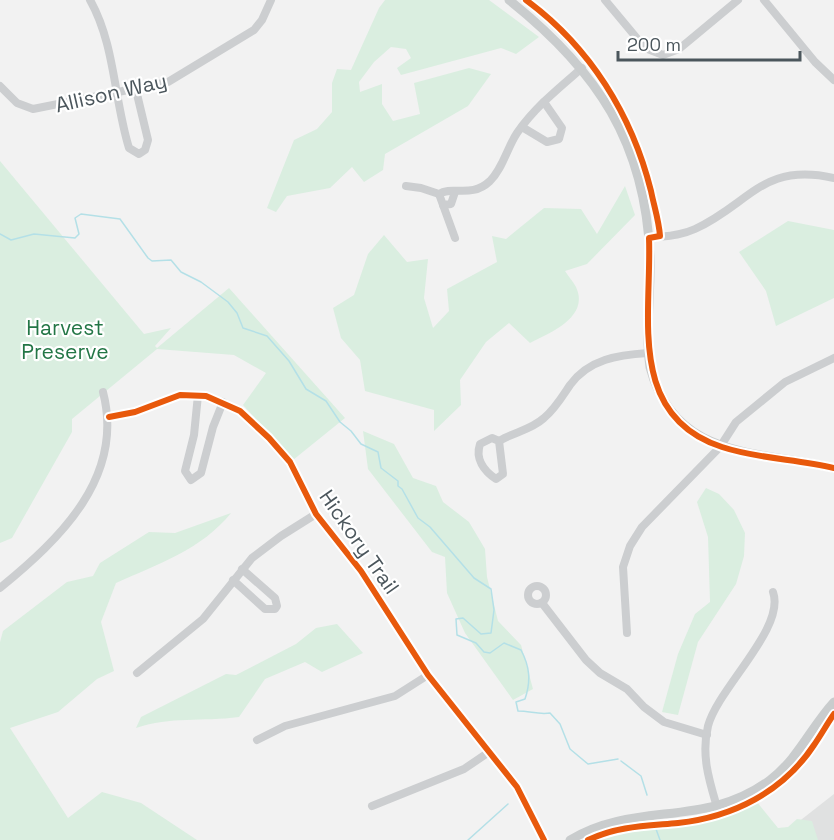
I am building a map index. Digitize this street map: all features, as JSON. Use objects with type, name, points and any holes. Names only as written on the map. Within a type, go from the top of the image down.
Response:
[{"type":"main road","points":[[511,0],[553,36],[582,68],[605,101],[625,139],[639,180],[649,238],[648,353],[653,378],[668,408],[691,431],[720,447],[834,468]]},
{"type":"main road","points":[[570,840],[598,826],[622,820],[717,807],[746,795],[778,773],[795,755],[834,702]]},
{"type":"street","points":[[90,0],[104,32],[115,94],[129,148],[139,154],[145,150],[148,140],[136,90]]},
{"type":"street","name":"Allison Way","points":[[0,86],[12,99],[33,109],[168,82],[185,75],[243,39],[262,20],[271,0]]},
{"type":"street","points":[[605,0],[645,48],[663,55],[679,49],[738,0]]},
{"type":"street","points":[[764,0],[815,62],[834,80]]},
{"type":"street","points":[[406,186],[439,194],[446,190],[455,192],[477,189],[490,180],[522,127],[544,102],[582,68]]},
{"type":"street","points":[[522,127],[547,142],[559,139],[562,128],[544,102]]},
{"type":"street","points":[[649,238],[672,236],[693,230],[757,187],[778,178],[807,174],[834,178]]},
{"type":"street","points":[[443,205],[451,204],[455,192]]},
{"type":"street","points":[[439,194],[455,238]]},
{"type":"street","points":[[499,441],[504,469],[501,478],[496,479],[482,464],[478,454],[485,440],[492,438],[499,441],[528,430],[541,421],[576,378],[593,365],[612,357],[648,353]]},
{"type":"street","points":[[627,633],[622,578],[630,546],[642,527],[720,447],[736,422],[785,382],[834,358]]},
{"type":"street","points":[[0,588],[49,547],[73,517],[106,453],[109,417],[103,392]]},
{"type":"street","points":[[198,395],[194,435],[185,471],[191,480],[201,473],[223,402]]},
{"type":"street","name":"Hickory Trail","points":[[109,417],[135,412],[169,397],[198,395],[223,402],[240,411],[285,455],[316,514],[362,571],[428,675],[517,787],[544,840]]},
{"type":"street","points":[[137,673],[202,619],[232,580],[263,549],[316,514]]},
{"type":"street","points":[[232,580],[265,609],[275,609],[278,602],[275,598],[242,569]]},
{"type":"street","points":[[717,807],[706,769],[707,735],[717,704],[751,656],[769,623],[775,603],[773,592]]},
{"type":"street","points":[[542,603],[586,660],[600,673],[627,689],[644,707],[664,722],[707,735]]},
{"type":"street","points":[[257,740],[285,726],[395,696],[428,675]]},
{"type":"street","points":[[372,806],[464,769],[489,752]]},
{"type":"shaded area","points":[[834,794],[834,840],[788,840],[783,834]]},
{"type":"green space","points":[[385,0],[489,0],[539,37],[516,54],[501,48],[401,75],[397,68],[411,58],[406,49],[391,47],[374,62],[359,82],[360,92],[382,84],[382,104],[393,121],[420,114],[414,83],[469,68],[491,74],[468,106],[385,154],[383,170],[364,182],[352,167],[330,188],[287,196],[276,212],[267,208],[294,140],[317,129],[332,112],[332,83],[337,69],[351,70],[379,8]]},
{"type":"green space","name":"Harvest Preserve","points":[[0,161],[144,334],[171,328],[155,346],[157,348],[229,288],[345,418],[293,460],[243,405],[266,373],[234,355],[157,349],[72,419],[72,432],[12,538],[0,543]]},
{"type":"green space","points":[[625,186],[635,215],[587,264],[565,271],[576,287],[579,298],[578,307],[573,315],[557,329],[530,343],[509,323],[486,342],[460,380],[461,405],[434,431],[434,410],[365,391],[360,360],[341,338],[333,308],[354,295],[368,254],[384,235],[407,262],[428,259],[424,298],[433,328],[449,311],[447,289],[497,262],[492,236],[506,239],[544,208],[581,209],[597,234]]},
{"type":"green space","points":[[788,221],[834,230],[834,298],[776,326],[766,291],[739,252]]},
{"type":"green space","points":[[363,431],[394,444],[413,478],[436,486],[443,502],[469,522],[485,549],[487,577],[498,621],[521,645],[533,689],[513,700],[465,633],[447,593],[445,557],[432,552],[368,469]]},
{"type":"green space","points":[[706,488],[719,494],[734,510],[745,533],[744,556],[736,584],[698,642],[678,715],[662,712],[678,654],[695,614],[710,602],[708,537],[697,502]]},
{"type":"green space","points":[[231,513],[219,526],[193,546],[116,583],[101,622],[114,671],[97,679],[58,712],[10,728],[68,818],[102,792],[141,803],[197,840],[0,840],[0,642],[3,631],[67,582],[93,576],[100,563],[149,532],[175,533]]},
{"type":"green space","points":[[337,624],[363,653],[322,672],[305,662],[265,679],[239,717],[162,722],[136,728],[141,717],[226,674],[236,675],[296,644],[316,628]]},
{"type":"green space","points":[[757,802],[778,828],[788,827],[797,819],[812,821],[818,840],[594,840],[634,829],[717,814]]},
{"type":"waterway","points":[[0,234],[11,240],[34,234],[75,238],[79,234],[75,218],[81,214],[120,219],[148,258],[152,261],[171,260],[181,272],[201,282],[228,302],[237,313],[243,328],[267,336],[289,361],[306,389],[326,401],[340,422],[361,444],[378,452],[381,468],[398,481],[398,486],[402,489],[418,518],[430,527],[474,578],[491,589],[494,610],[491,633],[481,634],[463,618],[456,619],[457,635],[476,643],[484,652],[490,653],[504,643],[521,650],[528,668],[529,680],[525,699],[516,702],[518,711],[550,713],[560,724],[570,749],[588,764],[618,759]]},
{"type":"waterway","points":[[621,761],[641,776],[647,795]]},
{"type":"waterway","points":[[468,840],[508,804]]},
{"type":"waterway","points":[[656,829],[660,840]]},
{"type":"cycle path","points":[[526,0],[570,39],[589,61],[620,110],[643,163],[658,219],[660,236],[649,238],[648,329],[651,359],[658,387],[671,412],[691,432],[722,447],[749,454],[834,468]]},
{"type":"cycle path","points":[[109,417],[135,412],[180,395],[206,396],[240,411],[269,438],[290,462],[316,514],[361,571],[428,675],[517,787],[544,840]]},
{"type":"cycle path","points":[[588,840],[621,829],[698,820],[718,815],[755,799],[772,789],[802,762],[834,714]]}]
